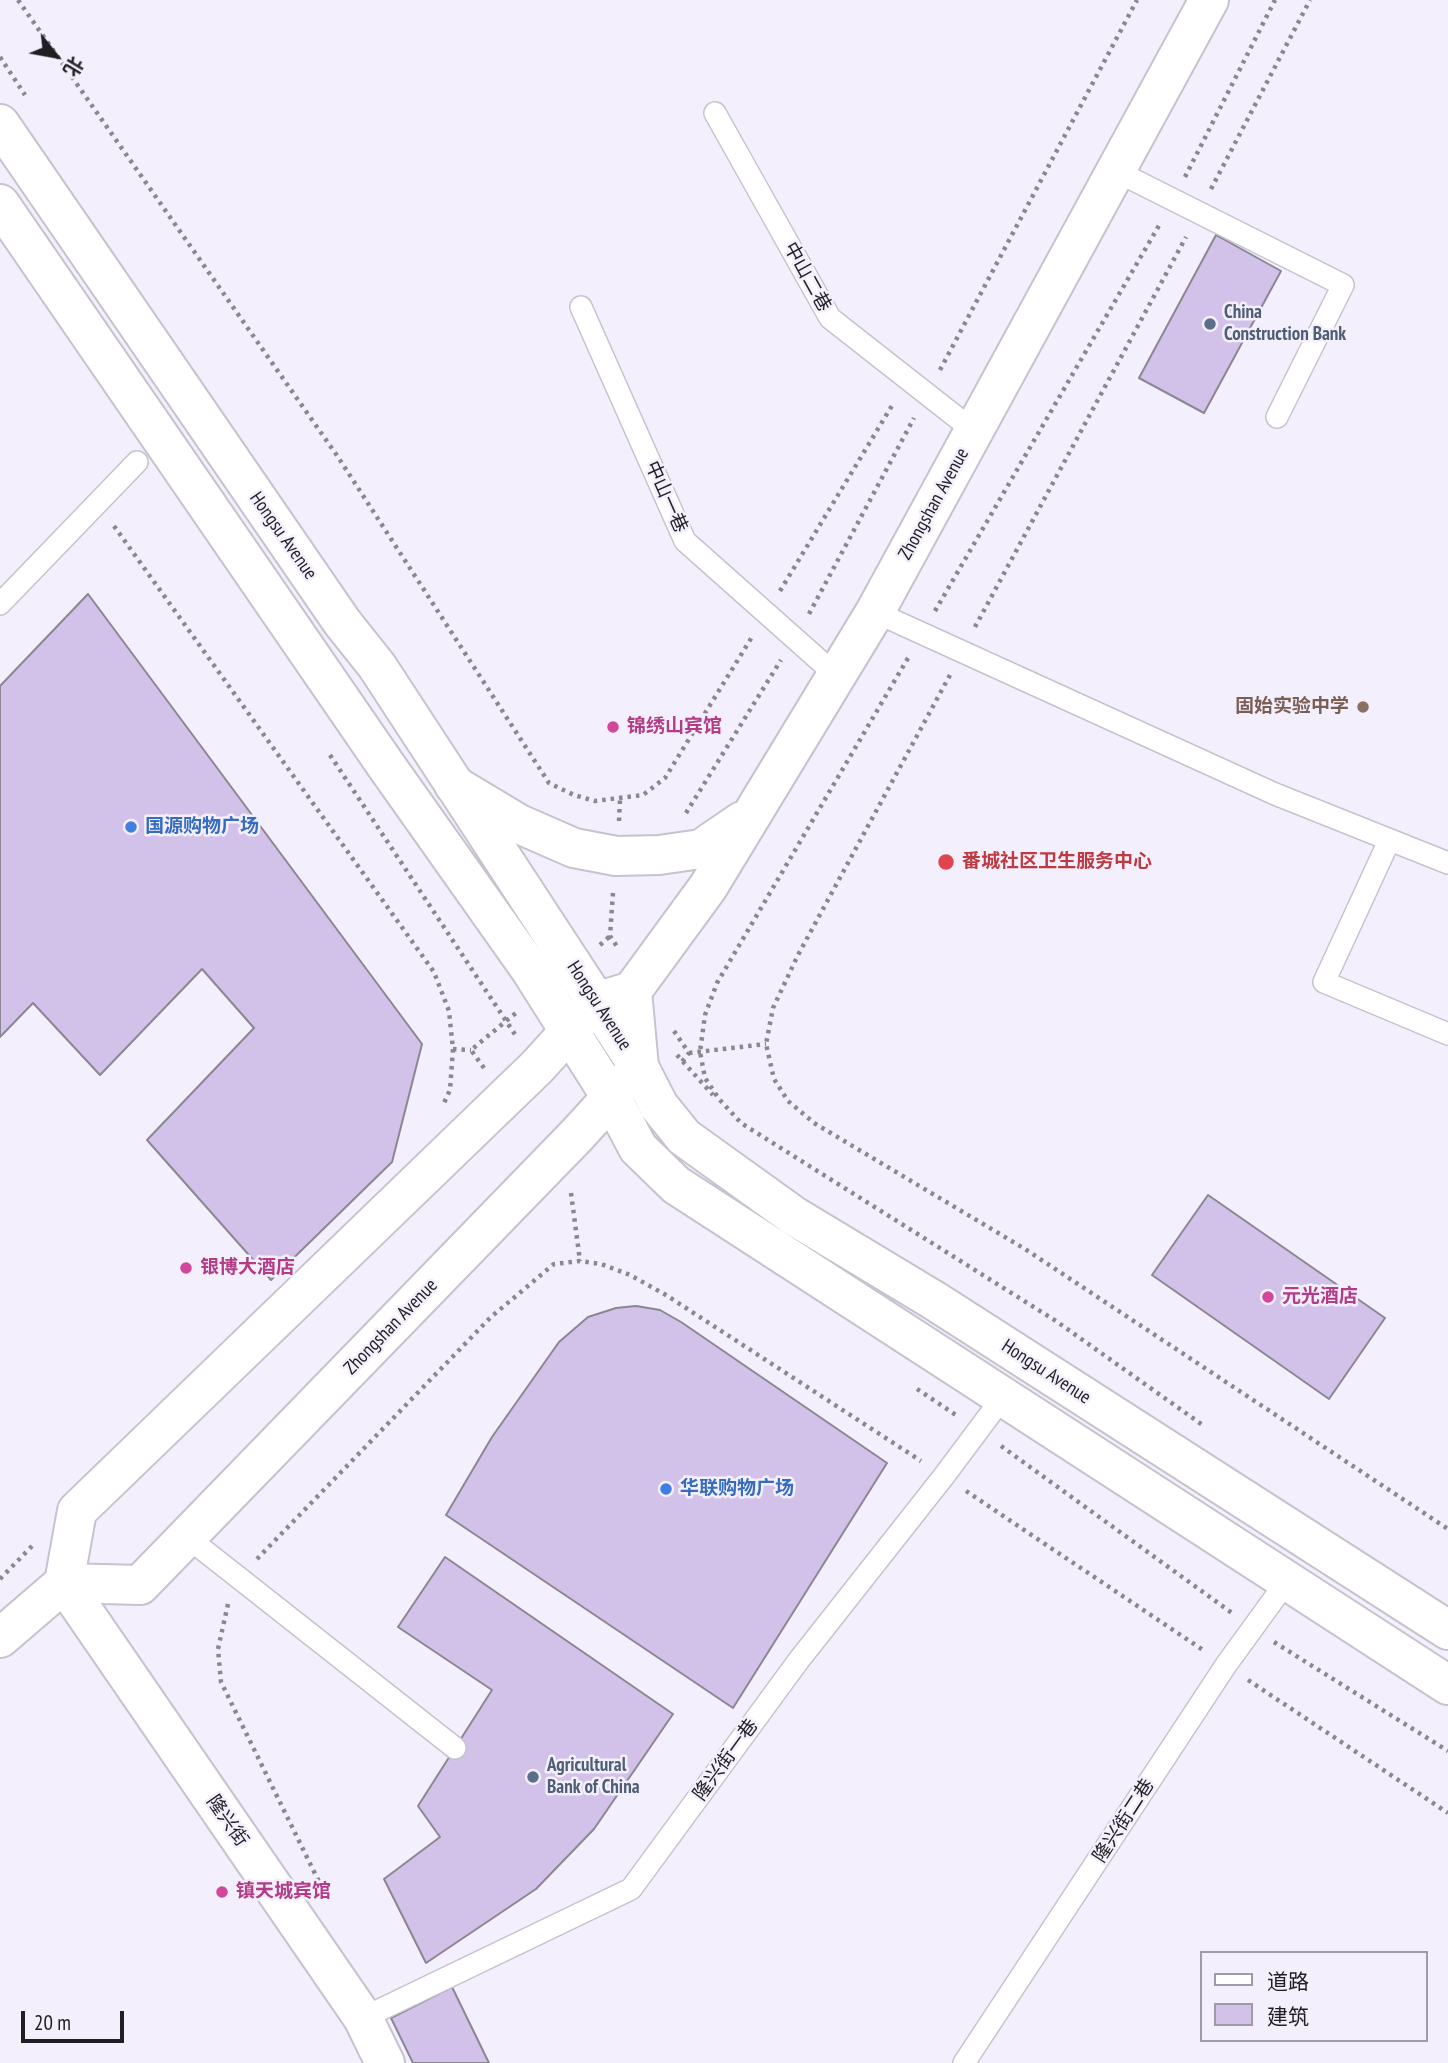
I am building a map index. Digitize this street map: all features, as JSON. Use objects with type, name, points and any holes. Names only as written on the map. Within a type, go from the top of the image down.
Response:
[{"type":"main road","name":"Zhongshan Avenue","points":[[632,991],[708,887],[837,676],[1209,0]]},
{"type":"main road","name":"Hongsu Avenue","points":[[0,124],[342,622],[377,666],[639,1067],[659,1106],[684,1137],[794,1216],[935,1301],[1448,1630]]},
{"type":"main road","name":"Hongsu Avenue","points":[[0,204],[385,764],[530,969],[611,1097],[638,1148],[676,1185],[1448,1685]]},
{"type":"main road","points":[[454,785],[519,824],[575,848],[616,856],[659,855],[701,849],[752,814]]},
{"type":"main road","points":[[0,1638],[64,1583],[77,1511],[506,1097],[596,1002],[632,991],[639,1067]]},
{"type":"main road","name":"Zhongshan Avenue","points":[[64,1583],[141,1584],[552,1161],[639,1067]]},
{"type":"main road","name":"隆兴街","points":[[64,1583],[363,2018],[385,2063]]},
{"type":"lane","name":"中山二巷","points":[[715,113],[830,318],[974,431]]},
{"type":"lane","points":[[1115,171],[1343,285],[1277,417]]},
{"type":"lane","name":"中山一巷","points":[[581,307],[685,541],[837,676]]},
{"type":"lane","points":[[0,604],[137,462]]},
{"type":"lane","points":[[874,612],[1275,794],[1448,863]]},
{"type":"lane","points":[[1389,841],[1324,982],[1448,1034]]},
{"type":"lane","name":"隆兴街一巷","points":[[363,2018],[631,1889],[800,1660],[1003,1396]]},
{"type":"lane","points":[[187,1537],[455,1748]]},
{"type":"lane","name":"隆兴街二巷","points":[[964,2063],[1226,1665],[1287,1581]]},
{"type":"path","points":[[18,0],[338,457],[549,783],[574,795],[596,800],[643,795],[665,778],[908,379]]},
{"type":"path","points":[[659,855],[795,639],[1137,0]]},
{"type":"path","points":[[741,1123],[719,1099],[705,1078],[700,1052],[705,1015],[717,983],[1174,200],[1275,0]]},
{"type":"path","points":[[1310,0],[1199,213],[798,955],[773,1008],[766,1044],[774,1079],[788,1101],[814,1123],[1025,1249],[1448,1529]]},
{"type":"path","points":[[98,503],[434,972],[449,1011],[453,1049],[450,1090],[439,1114]]},
{"type":"path","points":[[689,1053],[766,1044]]},
{"type":"path","points":[[453,1049],[471,1050]]},
{"type":"path","points":[[674,1052],[684,1066],[741,1123],[1056,1321],[1213,1432]]},
{"type":"path","points":[[570,1185],[580,1261],[601,1264],[630,1275],[666,1295],[944,1476],[1448,1813]]},
{"type":"path","points":[[0,1578],[39,1539]]},
{"type":"building","name":"China Construction Bank","points":[[1216,235],[1281,271],[1204,413],[1139,378]]},
{"type":"building","name":"国源购物广场","points":[[88,594],[422,1044],[392,1162],[271,1280],[147,1140],[254,1028],[202,969],[100,1075],[33,1003],[0,1037],[0,686]]},
{"type":"building","name":"元光酒店","points":[[1208,1195],[1385,1318],[1329,1399],[1152,1275]]},
{"type":"building","name":"华联购物广场","points":[[636,1306],[660,1310],[681,1322],[887,1463],[733,1708],[446,1515],[492,1437],[559,1342],[588,1317],[616,1308]]},
{"type":"building","name":"Agricultural Bank of China","points":[[445,1557],[673,1714],[594,1829],[536,1889],[426,1963],[384,1879],[440,1837],[418,1806],[492,1690],[398,1627]]},
{"type":"building","points":[[452,1987],[489,2063],[413,2063],[391,2018]]},
{"type":"place","name":"China Construction Bank","points":[[1210,324]]},
{"type":"place","name":"固始实验中学","points":[[1363,707]]},
{"type":"place","name":"锦绣山宾馆","points":[[613,727]]},
{"type":"place","name":"国源购物广场","points":[[131,827]]},
{"type":"place","name":"番城社区卫生服务中心","points":[[946,862]]},
{"type":"place","name":"银博大酒店","points":[[186,1268]]},
{"type":"place","name":"元光酒店","points":[[1268,1297]]},
{"type":"place","name":"华联购物广场","points":[[666,1489]]},
{"type":"place","name":"Agricultural Bank of China","points":[[533,1777]]},
{"type":"place","name":"镇天城宾馆","points":[[222,1892]]}]
